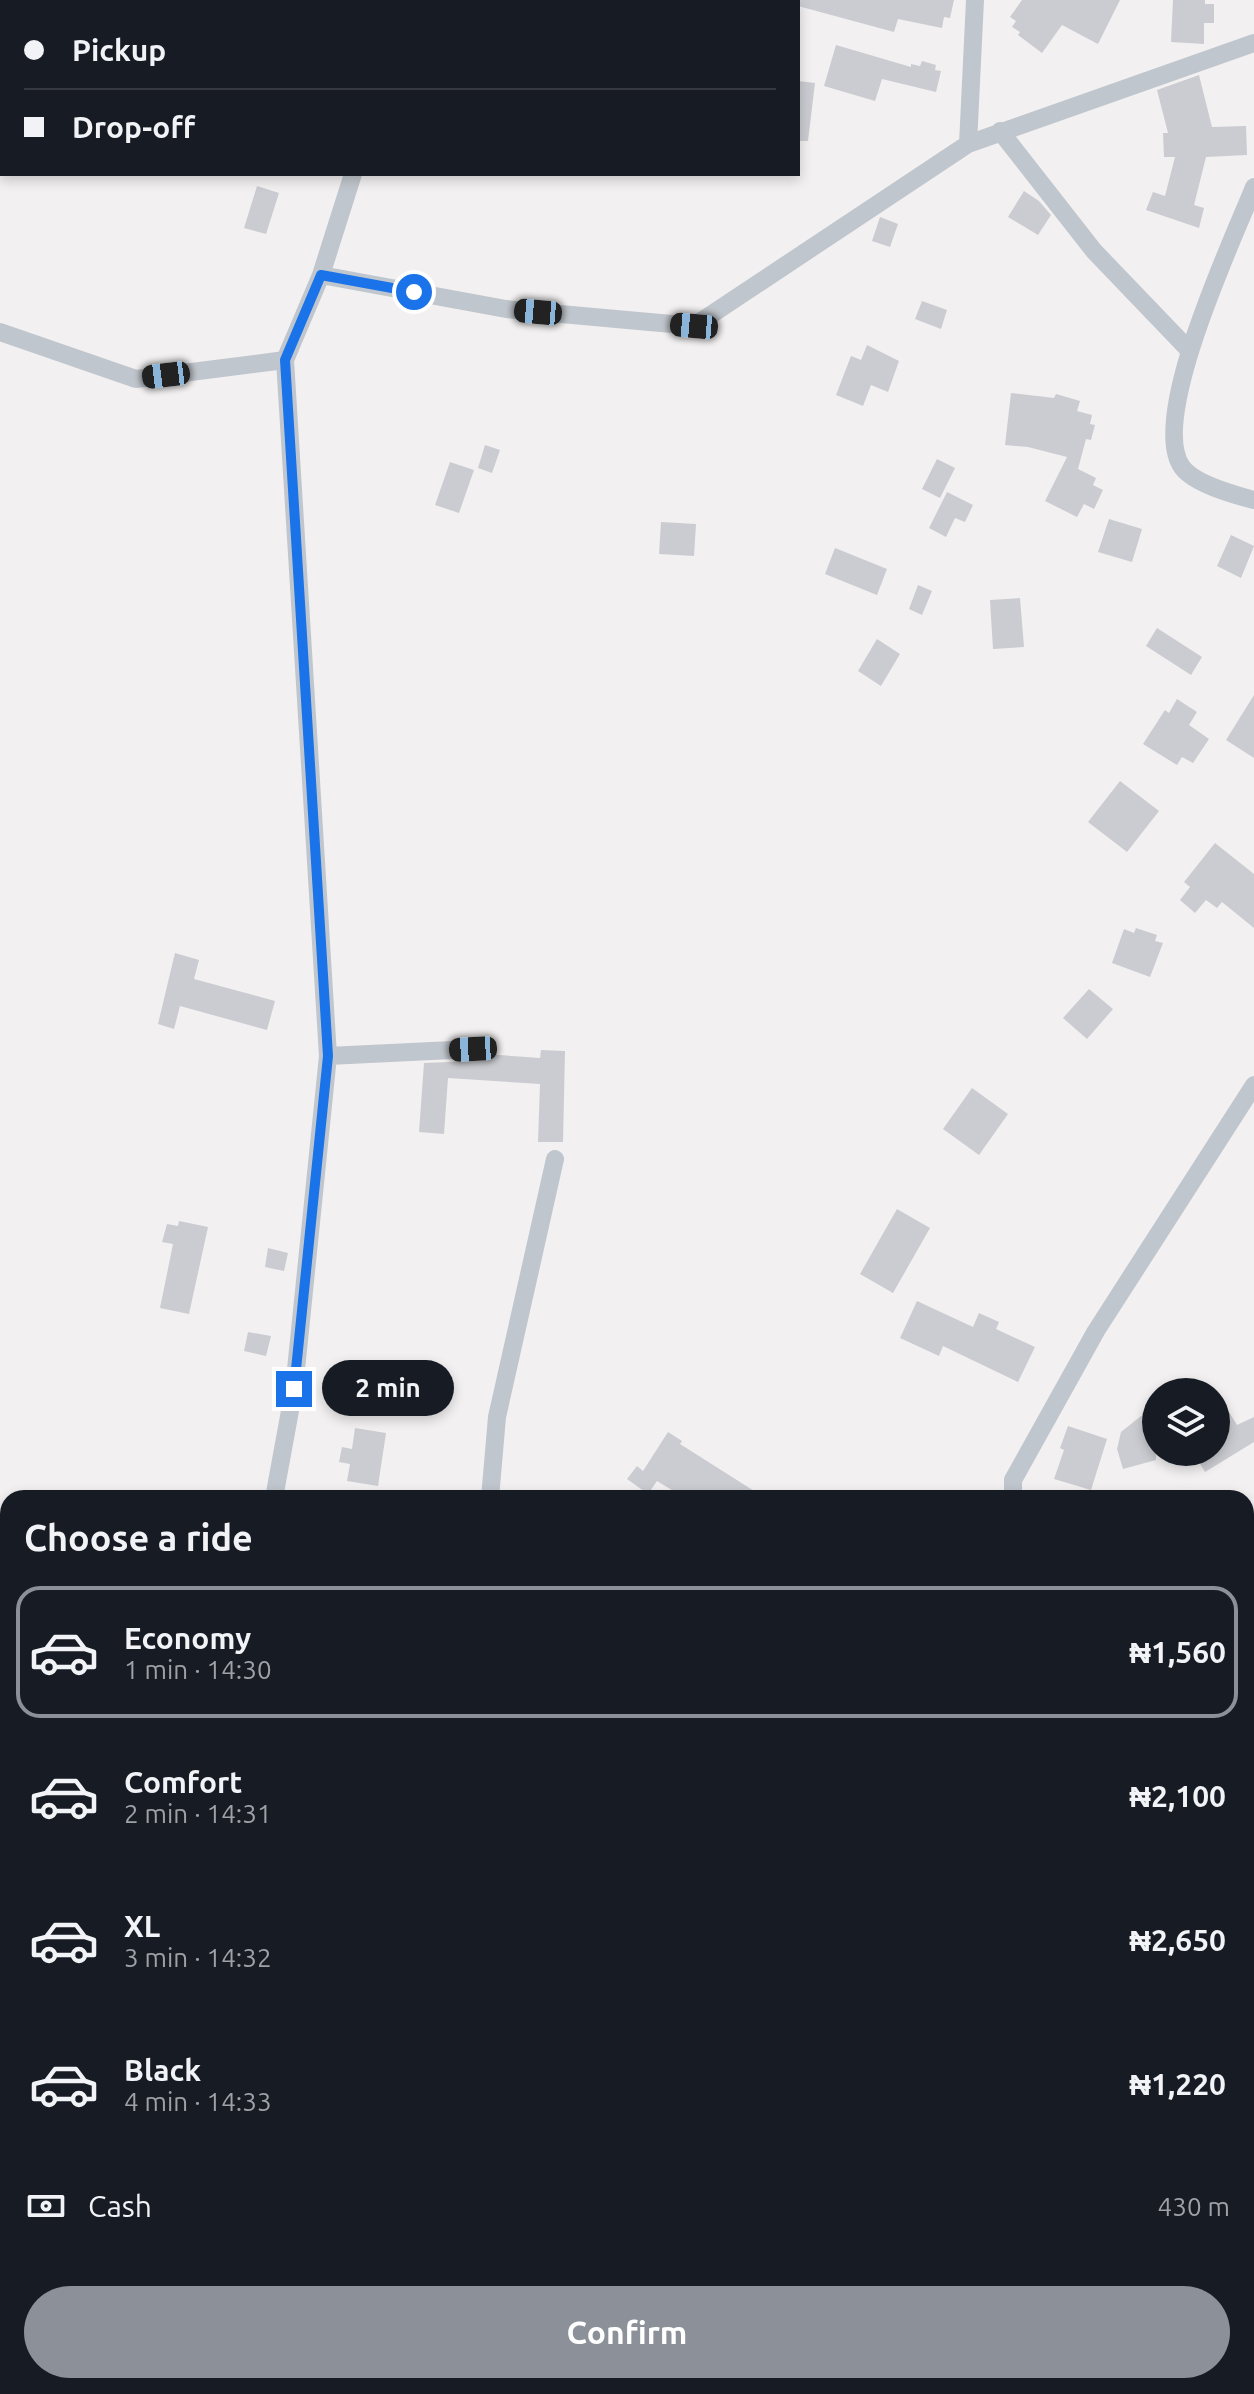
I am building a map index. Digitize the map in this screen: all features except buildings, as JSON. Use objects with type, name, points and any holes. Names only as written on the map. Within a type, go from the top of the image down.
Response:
[{"type":"street","points":[[968,144],[975,0]]},
{"type":"street","points":[[321,275],[506,309],[694,326],[968,144],[1254,43]]},
{"type":"street","points":[[1000,131],[1094,251],[1188,349]]},
{"type":"street","points":[[275,1490],[294,1389],[328,1056],[285,360],[321,275],[352,176]]},
{"type":"street","points":[[1254,187],[1188,349],[1172,436],[1182,467],[1212,488],[1254,500]]},
{"type":"street","points":[[0,332],[136,379],[285,360]]},
{"type":"street","points":[[328,1056],[473,1049]]},
{"type":"street","points":[[1013,1490],[1013,1480],[1096,1331],[1254,1085]]},
{"type":"street","points":[[491,1490],[497,1417],[555,1159]]},
{"type":"route","points":[[294,1389],[328,1056],[285,360],[321,275],[414,292]]}]
